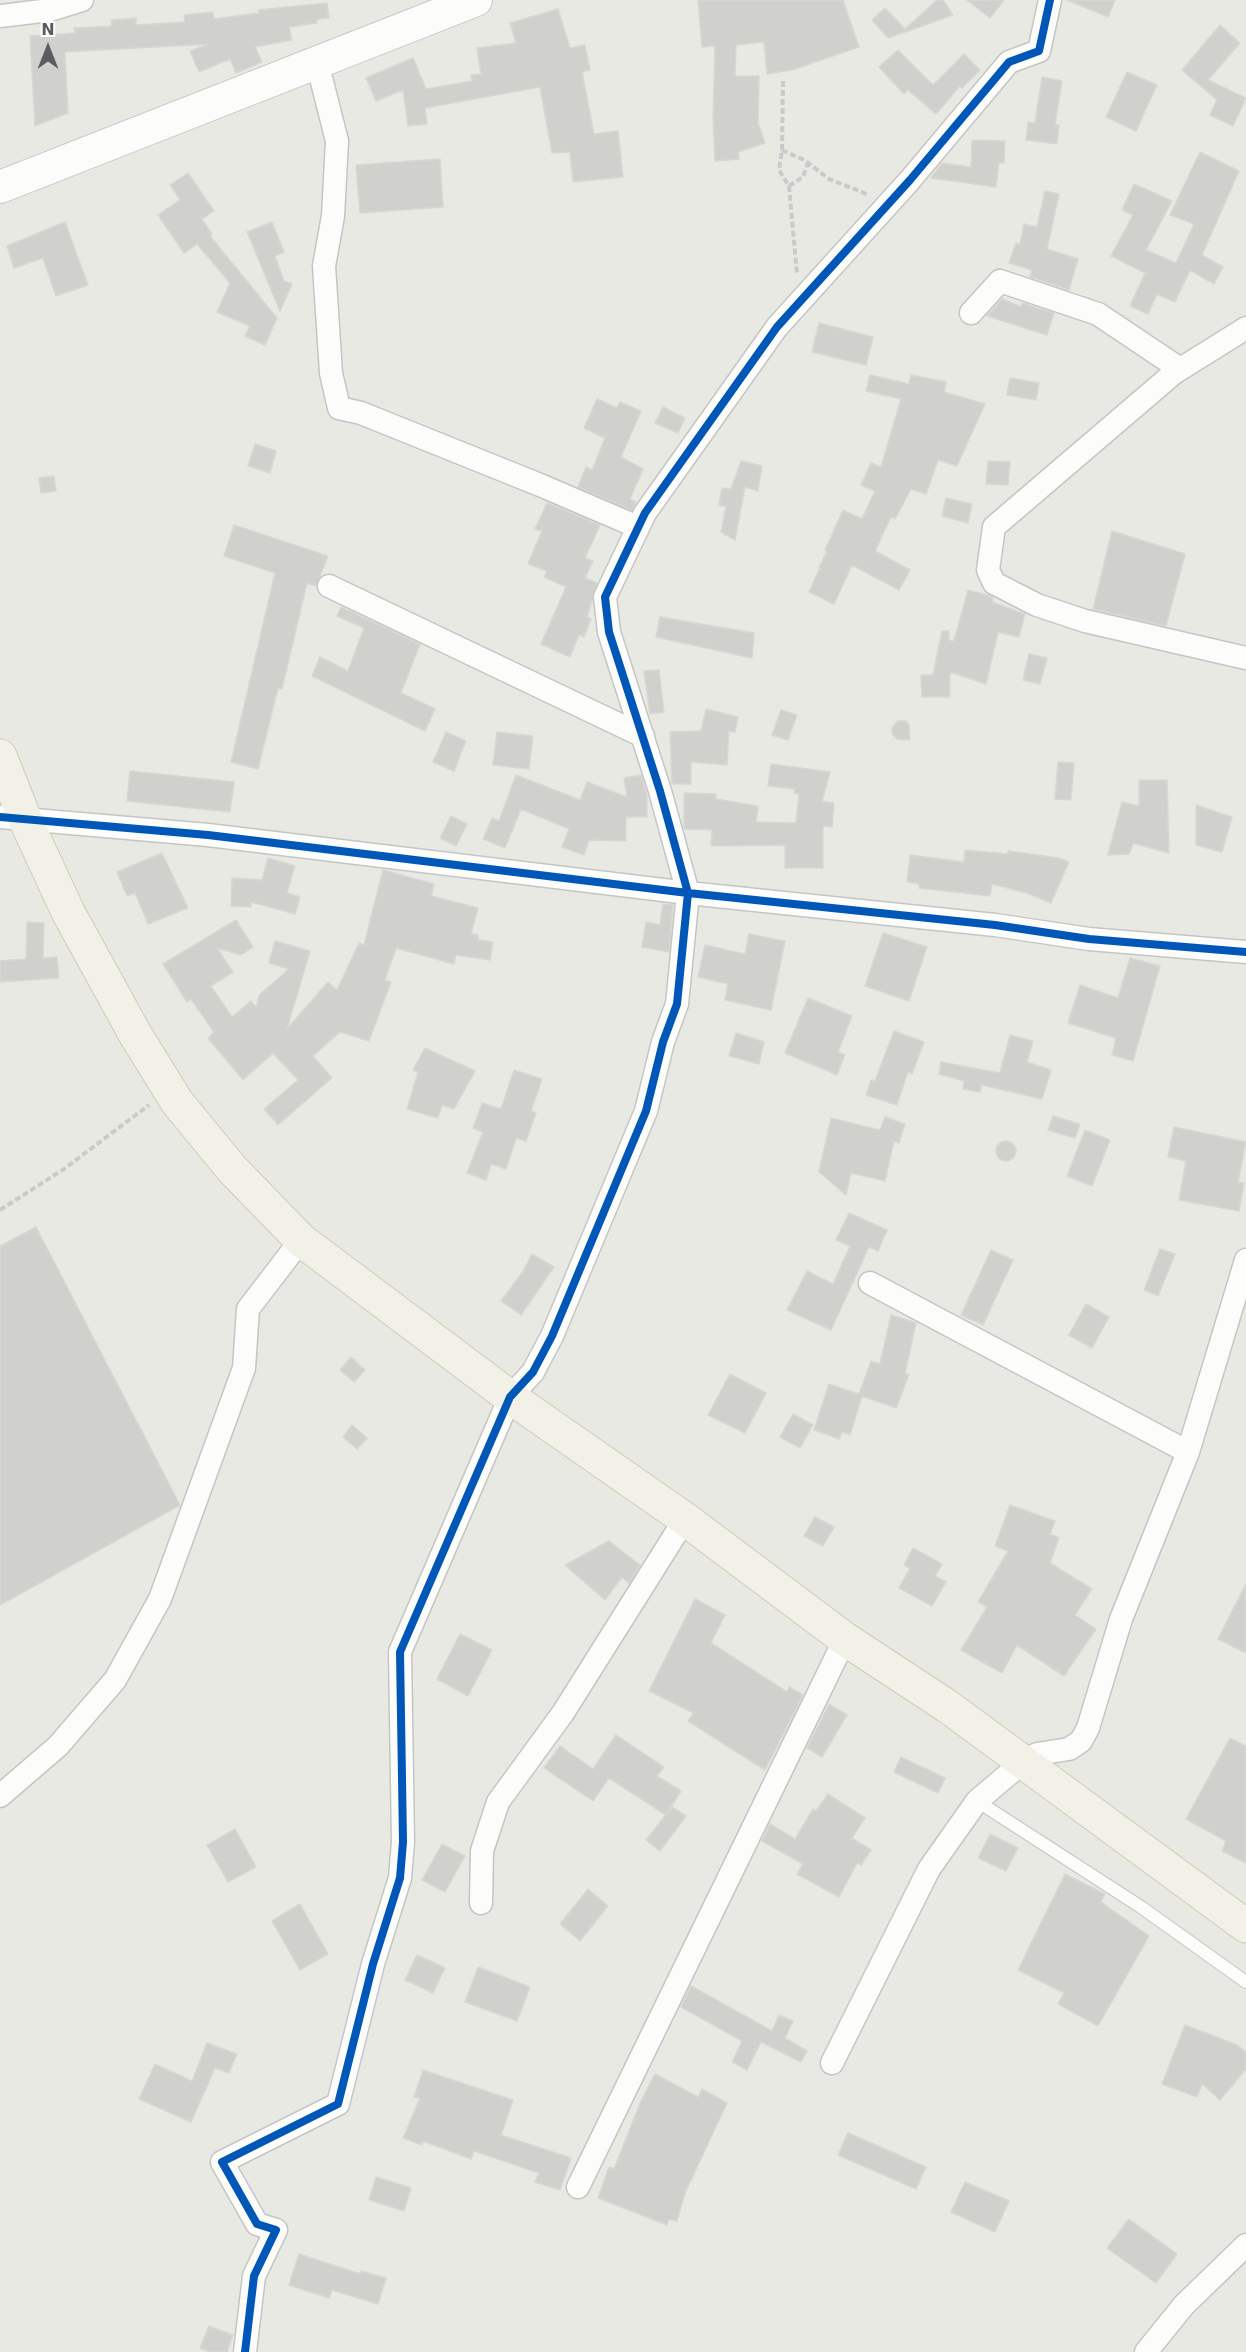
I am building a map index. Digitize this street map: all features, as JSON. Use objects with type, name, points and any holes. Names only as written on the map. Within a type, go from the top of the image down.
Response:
[{"type":"main road","points":[[0,756],[12,818],[169,1090],[232,1169],[301,1240],[510,1397],[685,1520],[845,1638],[1023,1762],[1246,1926]]},
{"type":"street","points":[[0,16],[82,0]]},
{"type":"street","points":[[0,187],[476,0]]},
{"type":"street","points":[[245,2352],[254,2276],[276,2230],[257,2224],[222,2162],[338,2104],[373,1964],[400,1878],[403,1842],[400,1652],[510,1397],[533,1372],[552,1336],[646,1111],[663,1042],[677,1004],[688,894],[643,736],[609,632],[604,597],[645,513],[777,327],[888,204],[1009,62],[1039,51],[1050,0]]},
{"type":"street","points":[[317,62],[337,141],[333,216],[324,266],[331,373],[339,408],[361,413],[638,527]]},
{"type":"street","points":[[971,313],[1000,281],[1098,314],[1180,369]]},
{"type":"street","points":[[1246,328],[1180,369],[994,527],[988,570],[994,583],[1037,605],[1085,621],[1246,658]]},
{"type":"street","points":[[329,586],[643,736]]},
{"type":"street","points":[[12,818],[208,835],[688,894],[995,925],[1164,947],[1246,952]]},
{"type":"street","points":[[0,1796],[58,1746],[115,1680],[160,1599],[244,1368],[248,1309],[301,1240]]},
{"type":"street","points":[[832,2063],[929,1869],[977,1801],[1023,1762],[1036,1754],[1069,1749],[1081,1741],[1088,1728],[1121,1620],[1188,1452],[1246,1260]]},
{"type":"street","points":[[870,1283],[1188,1452]]},
{"type":"street","points":[[482,1903],[482,1851],[498,1802],[563,1713],[685,1520]]},
{"type":"street","points":[[578,2187],[845,1638]]},
{"type":"street","points":[[1146,2352],[1184,2306],[1246,2245]]},
{"type":"lane","points":[[977,1801],[1141,1907],[1246,1982]]},
{"type":"path","points":[[783,81],[782,150],[779,170],[789,186],[800,302]]},
{"type":"path","points":[[782,150],[808,163],[829,179],[888,204]]},
{"type":"path","points":[[789,186],[803,177],[808,163]]},
{"type":"path","points":[[0,1210],[64,1169],[169,1090]]},
{"type":"building","points":[[698,0],[843,0],[859,47],[792,70],[767,74],[764,42],[736,45],[735,76],[759,76],[758,123],[765,143],[738,152],[739,159],[715,161],[713,118],[715,46],[702,47]]},
{"type":"building","points":[[937,0],[943,0],[953,15],[888,38],[872,20],[885,8],[905,29]]},
{"type":"building","points":[[967,0],[1004,0],[990,18]]},
{"type":"building","points":[[1067,0],[1115,0],[1108,17]]},
{"type":"building","points":[[327,3],[329,18],[317,19],[317,23],[289,27],[292,40],[255,47],[262,62],[236,73],[230,59],[199,72],[190,51],[209,44],[65,52],[68,113],[35,126],[30,36],[75,33],[74,28],[112,26],[111,20],[136,18],[136,25],[185,22],[184,15],[213,12],[214,19],[259,13],[258,10]]},
{"type":"building","points":[[558,9],[570,48],[585,45],[590,70],[582,72],[594,134],[618,131],[623,177],[573,182],[570,152],[552,153],[540,87],[425,108],[427,124],[408,126],[403,90],[376,101],[366,78],[413,58],[426,89],[472,81],[471,75],[481,74],[477,48],[516,43],[510,23]]},
{"type":"building","points":[[1220,25],[1240,43],[1208,80],[1246,98],[1233,126],[1210,115],[1217,100],[1182,70]]},
{"type":"building","points":[[898,50],[933,85],[964,54],[980,70],[962,88],[960,86],[936,114],[908,90],[904,94],[879,67]]},
{"type":"building","points":[[1127,72],[1157,85],[1136,131],[1106,117]]},
{"type":"building","points":[[1042,77],[1062,81],[1055,125],[1059,125],[1057,144],[1026,140],[1028,122],[1035,123]]},
{"type":"building","points":[[972,140],[1005,141],[1004,163],[999,163],[996,187],[931,178],[942,163],[971,167]]},
{"type":"building","points":[[1200,152],[1239,171],[1202,255],[1223,267],[1214,284],[1190,270],[1175,302],[1157,294],[1148,314],[1130,306],[1145,273],[1111,256],[1133,215],[1122,210],[1134,184],[1172,201],[1146,250],[1176,263],[1194,224],[1170,215]]},
{"type":"building","points":[[440,159],[443,207],[360,213],[356,165]]},
{"type":"building","points":[[188,173],[214,211],[202,219],[212,234],[210,236],[277,318],[265,345],[245,336],[250,326],[217,312],[230,283],[197,244],[184,253],[158,215],[180,200],[170,185]]},
{"type":"building","points":[[1045,191],[1059,194],[1047,249],[1078,259],[1069,290],[1030,277],[1032,270],[1009,263],[1016,243],[1020,244],[1024,224],[1037,227]]},
{"type":"building","points":[[65,222],[88,285],[56,296],[43,258],[14,268],[7,246]]},
{"type":"building","points":[[272,222],[284,252],[275,256],[284,281],[292,284],[280,311],[247,232]]},
{"type":"building","points":[[1002,299],[1021,307],[1022,303],[1054,313],[1047,335],[987,316]]},
{"type":"building","points":[[819,323],[873,337],[866,365],[812,352]]},
{"type":"building","points":[[870,375],[909,384],[911,375],[946,382],[944,392],[985,404],[957,466],[938,460],[926,494],[911,489],[895,519],[891,517],[875,551],[910,570],[899,590],[852,565],[834,604],[809,592],[821,570],[819,568],[827,551],[825,550],[843,510],[862,519],[875,491],[861,485],[871,463],[881,467],[901,399],[866,391]]},
{"type":"building","points":[[1010,378],[1039,383],[1036,400],[1007,395]]},
{"type":"building","points":[[597,399],[617,408],[620,402],[641,411],[621,457],[643,469],[630,499],[636,502],[632,510],[578,487],[586,467],[592,470],[605,438],[584,428]]},
{"type":"building","points":[[663,407],[685,418],[678,433],[655,423]]},
{"type":"building","points":[[255,444],[276,451],[270,473],[248,466]]},
{"type":"building","points":[[741,461],[762,466],[758,491],[745,487],[735,540],[721,532],[726,507],[719,505],[722,488],[731,489]]},
{"type":"building","points":[[988,461],[1010,462],[1008,485],[986,484]]},
{"type":"building","points":[[54,476],[56,491],[41,493],[39,478]]},
{"type":"building","points":[[946,498],[972,504],[968,523],[942,516]]},
{"type":"building","points":[[547,503],[600,525],[585,558],[593,561],[585,578],[597,583],[587,617],[591,619],[584,637],[579,635],[570,657],[541,644],[566,587],[544,577],[547,571],[528,564],[542,531],[535,529]]},
{"type":"building","points":[[234,525],[328,556],[316,586],[307,583],[282,689],[278,688],[258,769],[231,762],[275,573],[224,556]]},
{"type":"building","points":[[1112,531],[1185,554],[1166,626],[1093,609]]},
{"type":"building","points":[[968,590],[990,596],[993,598],[992,602],[1025,614],[1019,637],[998,632],[986,684],[950,672],[950,697],[922,697],[921,675],[933,675],[942,631],[949,631],[949,640],[954,641]]},
{"type":"building","points":[[341,607],[420,644],[401,693],[435,709],[425,731],[312,676],[320,657],[348,671],[364,628],[337,616]]},
{"type":"building","points":[[660,617],[754,633],[752,658],[656,637]]},
{"type":"building","points":[[1029,654],[1047,658],[1040,684],[1023,680]]},
{"type":"building","points":[[659,670],[664,712],[650,714],[644,671]]},
{"type":"building","points":[[706,709],[738,717],[735,732],[729,731],[727,765],[691,762],[691,784],[672,784],[670,732],[701,731]]},
{"type":"building","points":[[781,710],[797,715],[788,740],[772,735]]},
{"type":"building","points":[[898,721],[906,721],[909,725],[910,740],[897,739],[892,734],[892,728]]},
{"type":"building","points":[[446,732],[466,741],[454,771],[433,762]]},
{"type":"building","points":[[497,732],[533,736],[529,769],[493,765]]},
{"type":"building","points":[[1058,762],[1074,763],[1071,800],[1055,799]]},
{"type":"building","points":[[771,764],[830,772],[822,801],[834,803],[832,827],[823,826],[823,868],[785,868],[785,845],[711,846],[712,830],[684,829],[684,793],[716,794],[716,799],[758,806],[756,822],[796,823],[799,794],[794,793],[795,789],[768,786]]},
{"type":"building","points":[[130,771],[234,782],[230,812],[127,801]]},
{"type":"building","points":[[516,775],[580,800],[587,782],[627,797],[624,778],[641,775],[647,796],[647,817],[626,817],[626,841],[589,840],[584,855],[562,847],[569,829],[521,809],[505,848],[483,839],[492,818],[499,821]]},
{"type":"building","points":[[1139,780],[1167,780],[1169,853],[1133,844],[1129,854],[1108,855],[1122,802],[1139,806]]},
{"type":"building","points":[[1196,805],[1232,817],[1222,852],[1196,845]]},
{"type":"building","points":[[451,816],[467,824],[456,846],[440,838]]},
{"type":"building","points":[[965,850],[1008,854],[1008,851],[1059,858],[1069,862],[1051,903],[1027,893],[992,884],[990,896],[919,888],[919,884],[907,882],[910,855],[964,862]]},
{"type":"building","points":[[162,853],[188,908],[148,924],[135,893],[127,896],[117,872]]},
{"type":"building","points":[[268,858],[295,866],[287,893],[300,897],[295,914],[251,902],[251,907],[231,906],[232,878],[262,880]]},
{"type":"building","points":[[383,870],[434,884],[431,896],[478,908],[471,934],[478,935],[478,940],[493,942],[490,960],[456,955],[454,964],[396,948],[385,980],[391,982],[369,1041],[340,1032],[313,1056],[332,1078],[278,1125],[264,1109],[298,1080],[273,1053],[243,1080],[208,1038],[214,1032],[191,999],[187,1002],[163,964],[236,920],[253,947],[241,955],[217,948],[233,972],[211,986],[232,1017],[251,1001],[256,1007],[260,994],[289,969],[269,963],[275,941],[310,951],[287,1029],[328,982],[337,990],[359,943],[364,945]]},
{"type":"building","points":[[663,904],[673,905],[669,952],[642,947],[646,922],[660,925]]},
{"type":"building","points":[[27,922],[44,923],[43,958],[57,957],[59,978],[0,982],[0,961],[26,959]]},
{"type":"building","points":[[883,933],[927,947],[909,1001],[865,986]]},
{"type":"building","points":[[749,934],[785,941],[771,1010],[725,1000],[728,984],[698,977],[705,945],[745,954]]},
{"type":"building","points":[[1130,958],[1160,966],[1133,1061],[1112,1055],[1116,1038],[1068,1023],[1080,985],[1118,998]]},
{"type":"building","points":[[808,998],[852,1016],[838,1052],[845,1055],[837,1075],[785,1053]]},
{"type":"building","points":[[894,1031],[924,1042],[912,1074],[908,1072],[897,1105],[866,1095],[871,1080],[875,1081]]},
{"type":"building","points":[[736,1033],[764,1042],[759,1064],[729,1056]]},
{"type":"building","points":[[1010,1035],[1033,1041],[1027,1062],[1051,1070],[1042,1099],[982,1085],[980,1092],[963,1089],[964,1081],[939,1074],[941,1062],[1000,1073]]},
{"type":"building","points":[[425,1048],[475,1071],[454,1109],[442,1105],[438,1118],[407,1109],[418,1072],[413,1070]]},
{"type":"building","points":[[514,1070],[542,1079],[531,1111],[536,1113],[526,1141],[516,1138],[506,1169],[491,1164],[486,1180],[467,1173],[483,1132],[473,1128],[482,1103],[501,1109]]},
{"type":"building","points":[[1053,1116],[1080,1124],[1075,1138],[1048,1130]]},
{"type":"building","points":[[885,1117],[905,1124],[899,1143],[894,1141],[885,1181],[851,1173],[846,1195],[819,1172],[831,1118],[880,1130]]},
{"type":"building","points":[[1174,1127],[1246,1142],[1238,1182],[1244,1183],[1239,1211],[1179,1200],[1186,1161],[1168,1157]]},
{"type":"building","points":[[1085,1130],[1110,1140],[1092,1186],[1067,1176]]},
{"type":"building","points":[[1006,1141],[1013,1144],[1016,1151],[1013,1158],[1006,1161],[999,1158],[996,1151],[999,1144]]},
{"type":"building","points":[[849,1213],[887,1230],[878,1251],[869,1247],[831,1330],[787,1310],[807,1271],[833,1284],[850,1246],[836,1240]]},
{"type":"building","points":[[36,1227],[180,1505],[0,1605],[0,1246]]},
{"type":"building","points":[[1160,1249],[1175,1254],[1158,1296],[1144,1290]]},
{"type":"building","points":[[991,1250],[1013,1260],[983,1325],[961,1315]]},
{"type":"building","points":[[532,1254],[554,1267],[521,1315],[501,1301],[524,1270]]},
{"type":"building","points":[[1086,1304],[1109,1317],[1092,1348],[1069,1335]]},
{"type":"building","points":[[891,1315],[916,1323],[905,1373],[909,1375],[896,1408],[862,1396],[850,1435],[842,1432],[839,1439],[814,1430],[829,1384],[859,1394],[871,1361],[880,1364]]},
{"type":"building","points":[[351,1357],[365,1370],[354,1382],[340,1370]]},
{"type":"building","points":[[730,1374],[766,1393],[745,1433],[708,1415]]},
{"type":"building","points":[[793,1414],[813,1425],[800,1448],[780,1437]]},
{"type":"building","points":[[352,1425],[367,1438],[357,1449],[343,1437]]},
{"type":"building","points":[[1010,1505],[1055,1521],[1050,1534],[1059,1538],[1050,1563],[1092,1589],[1075,1615],[1096,1629],[1064,1676],[1017,1645],[1002,1673],[961,1650],[987,1607],[978,1602],[1008,1551],[995,1546]]},
{"type":"building","points":[[815,1517],[834,1527],[823,1546],[804,1536]]},
{"type":"building","points":[[609,1541],[640,1565],[629,1583],[622,1577],[605,1600],[565,1565]]},
{"type":"building","points":[[913,1548],[942,1564],[935,1576],[946,1582],[932,1606],[899,1588],[910,1569],[904,1565]]},
{"type":"building","points":[[1246,1584],[1246,1653],[1218,1639]]},
{"type":"building","points":[[695,1599],[725,1615],[711,1643],[787,1692],[789,1687],[803,1695],[765,1770],[688,1721],[694,1713],[649,1691]]},
{"type":"building","points":[[460,1634],[492,1650],[468,1696],[437,1679]]},
{"type":"building","points":[[829,1704],[847,1715],[822,1757],[807,1748]]},
{"type":"building","points":[[616,1735],[664,1767],[657,1776],[681,1791],[666,1815],[609,1778],[593,1801],[544,1768],[560,1746],[593,1769]]},
{"type":"building","points":[[1230,1738],[1246,1746],[1246,1863],[1222,1851],[1226,1841],[1186,1819]]},
{"type":"building","points":[[901,1757],[945,1778],[938,1793],[894,1772]]},
{"type":"building","points":[[828,1794],[865,1818],[852,1838],[871,1850],[861,1865],[857,1863],[839,1897],[797,1874],[803,1864],[762,1841],[770,1824],[795,1839],[813,1809],[816,1811]]},
{"type":"building","points":[[672,1807],[686,1816],[660,1851],[646,1840]]},
{"type":"building","points":[[235,1829],[256,1867],[228,1882],[207,1845]]},
{"type":"building","points":[[990,1834],[1018,1848],[1006,1871],[978,1858]]},
{"type":"building","points":[[442,1844],[465,1856],[445,1892],[422,1880]]},
{"type":"building","points":[[1065,1874],[1105,1894],[1101,1902],[1149,1936],[1098,2026],[1058,2004],[1064,1993],[1018,1970]]},
{"type":"building","points":[[588,1889],[608,1906],[580,1941],[560,1924]]},
{"type":"building","points":[[300,1904],[328,1954],[300,1970],[272,1921]]},
{"type":"building","points":[[417,1955],[445,1968],[433,1993],[405,1980]]},
{"type":"building","points":[[478,1967],[530,1987],[517,2021],[465,2002]]},
{"type":"building","points":[[691,1986],[772,2031],[779,2015],[793,2021],[785,2038],[807,2051],[801,2062],[761,2042],[747,2070],[732,2062],[742,2041],[681,2007]]},
{"type":"building","points":[[1185,2025],[1237,2045],[1246,2052],[1246,2069],[1220,2100],[1202,2084],[1197,2097],[1162,2084]]},
{"type":"building","points":[[207,2043],[237,2054],[229,2073],[215,2068],[191,2122],[139,2099],[155,2064],[192,2081]]},
{"type":"building","points":[[423,2070],[513,2100],[501,2135],[571,2158],[560,2190],[535,2182],[539,2173],[474,2151],[471,2159],[423,2141],[422,2145],[403,2138],[420,2098],[414,2097]]},
{"type":"building","points":[[655,2074],[698,2097],[702,2089],[727,2103],[685,2193],[677,2221],[669,2219],[667,2225],[598,2198],[609,2167],[614,2169],[641,2101]]},
{"type":"building","points":[[848,2133],[926,2167],[916,2189],[838,2155]]},
{"type":"building","points":[[376,2177],[411,2188],[404,2211],[369,2200]]},
{"type":"building","points":[[965,2182],[1009,2201],[995,2232],[951,2212]]},
{"type":"building","points":[[1129,2219],[1177,2254],[1156,2283],[1107,2248]]},
{"type":"building","points":[[299,2254],[360,2274],[361,2271],[386,2278],[378,2304],[332,2290],[329,2298],[289,2285]]},
{"type":"building","points":[[209,2326],[233,2335],[227,2352],[210,2352],[200,2348]]},
{"type":"cycle path","points":[[245,2352],[254,2276],[276,2230],[257,2224],[222,2162],[338,2104],[373,1964],[400,1878],[403,1842],[400,1652],[510,1397],[533,1372],[552,1336],[646,1111],[663,1042],[677,1004],[688,893],[660,791],[609,632],[605,597],[645,513],[777,327],[910,180],[1009,62],[1039,51],[1050,0]]},
{"type":"cycle path","points":[[0,817],[208,835],[688,893],[995,925],[1089,939],[1246,952]]}]
